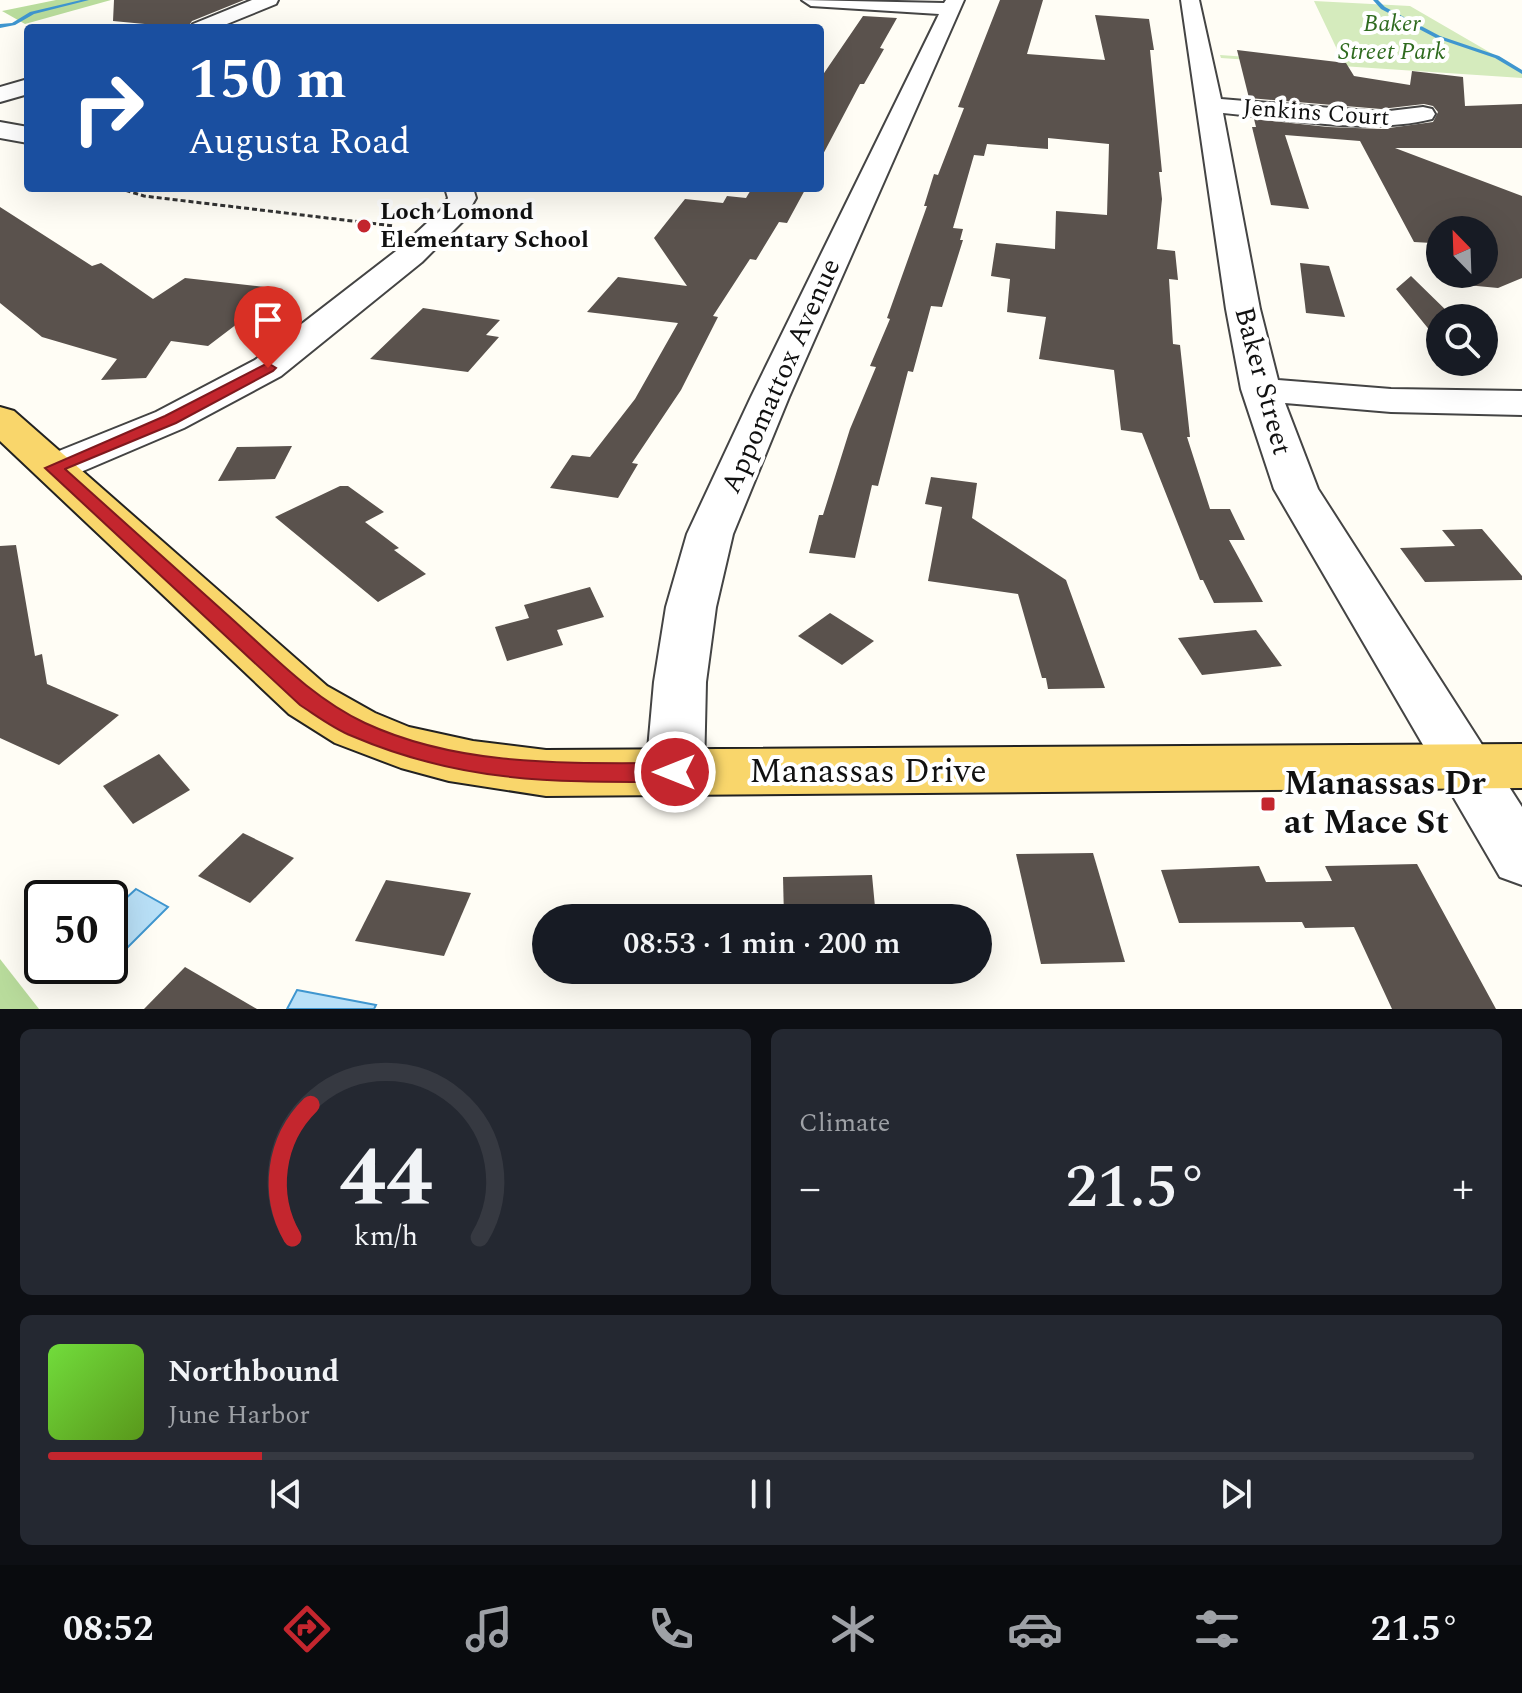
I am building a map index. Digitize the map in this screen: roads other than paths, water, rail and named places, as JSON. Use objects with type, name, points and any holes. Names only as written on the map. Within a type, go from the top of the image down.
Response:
[{"type":"main road","name":"Manassas Drive","points":[[0,419],[308,700],[357,729],[418,751],[472,764],[546,773],[1522,766]]},
{"type":"street","points":[[210,24],[269,0]]},
{"type":"street","points":[[811,0],[953,4]]},
{"type":"street","name":"Baker Street","points":[[1190,0],[1243,316],[1274,439],[1296,489],[1522,859]]},
{"type":"street","name":"Appomattox Avenue","points":[[675,772],[680,682],[691,607],[710,534],[770,397],[953,4]]},
{"type":"street","points":[[0,95],[24,87]]},
{"type":"street","name":"Jenkins Court","points":[[1208,105],[1381,119],[1423,114]]},
{"type":"street","points":[[0,130],[24,134]]},
{"type":"street","points":[[54,468],[224,394],[291,353],[438,229],[459,206],[460,192]]},
{"type":"street","points":[[1260,389],[1422,404],[1522,403]]},
{"type":"water","points":[[136,889],[168,907],[128,947],[128,896]]},
{"type":"water","points":[[297,990],[376,1005],[374,1009],[287,1009]]},
{"type":"waterway","points":[[0,26],[13,24],[32,13],[87,0]]},
{"type":"waterway","points":[[1375,0],[1383,8],[1438,37],[1497,57],[1522,72]]},
{"type":"place","name":"Loch Lomond Elementary School","points":[[364,226]]},
{"type":"place","name":"Manassas Dr at Mace St","points":[[1268,804]]},
{"type":"park label","name":"Baker Street Park","points":[[1392,38]]}]
